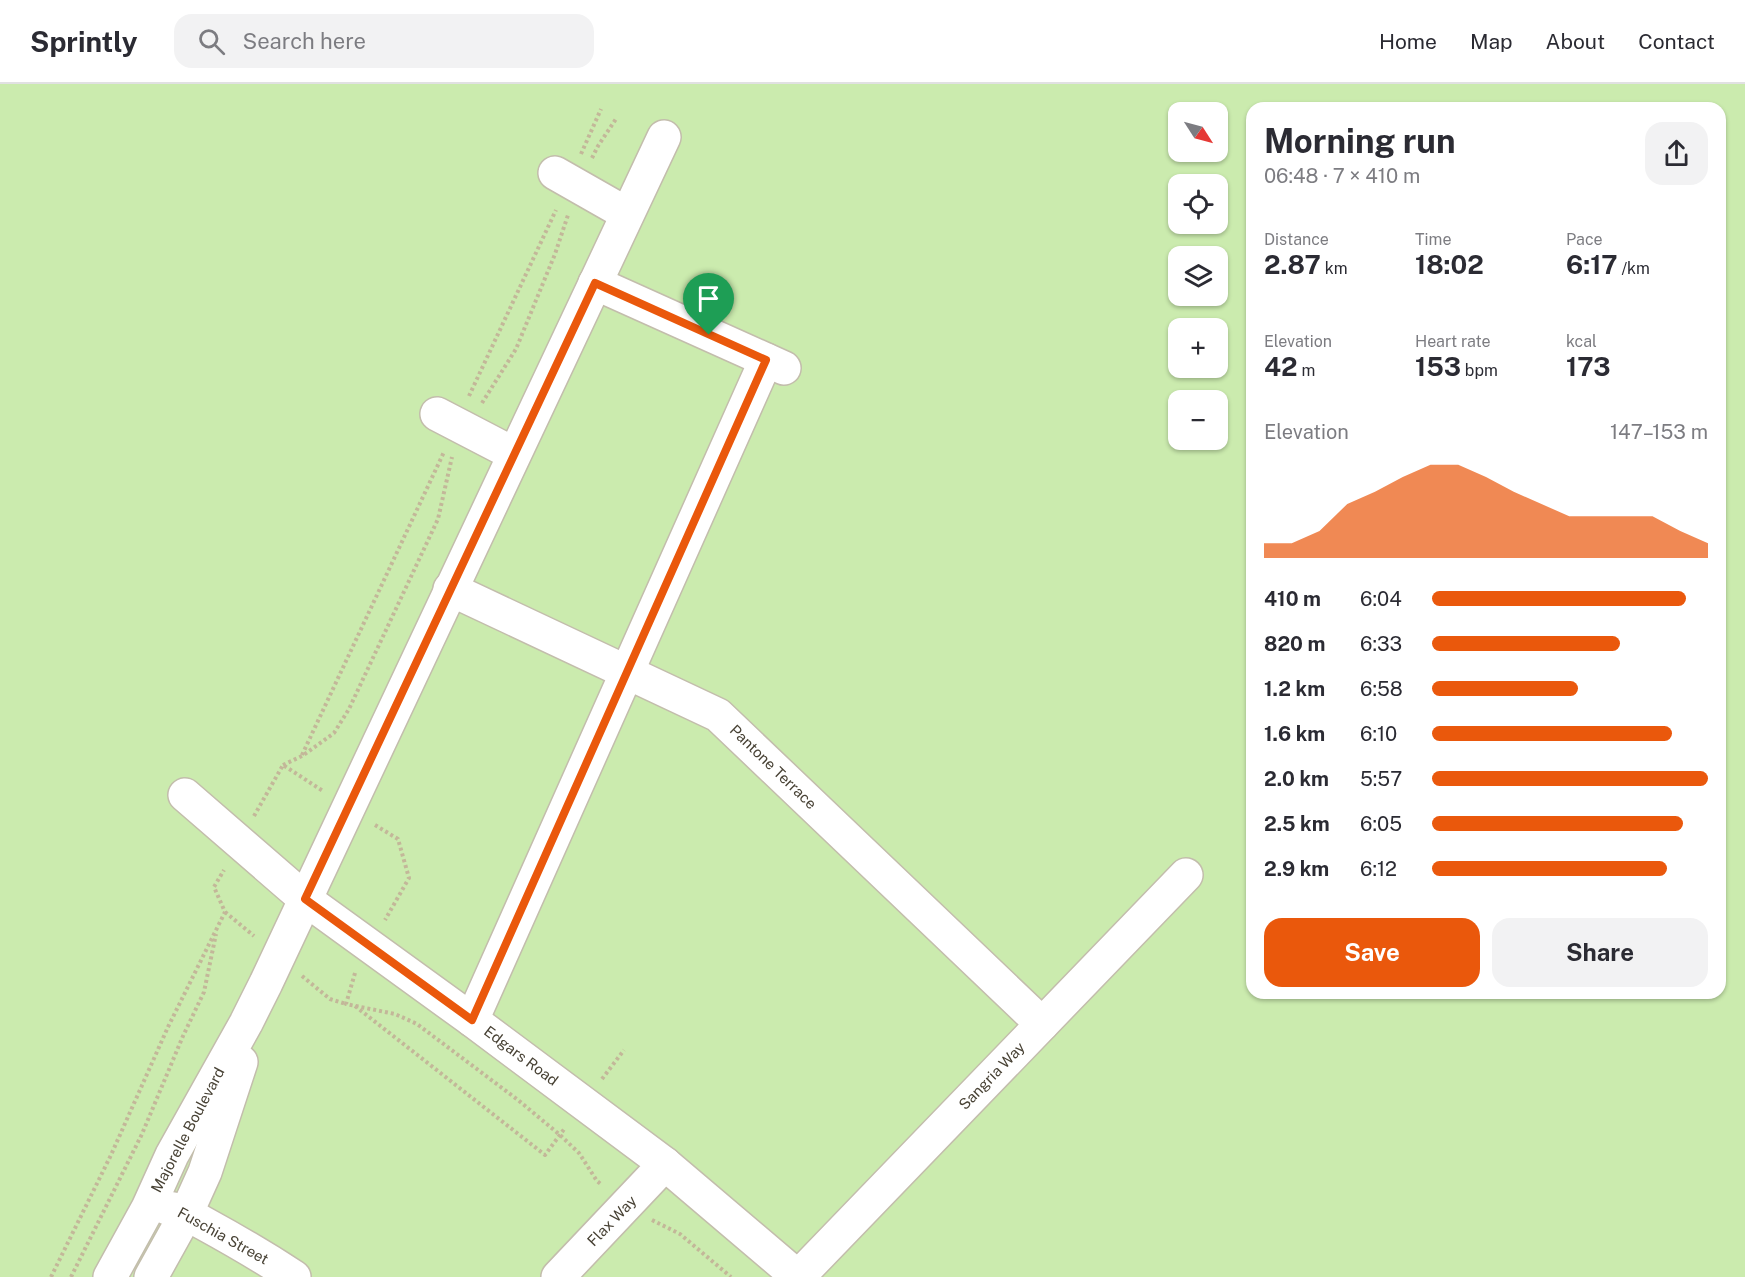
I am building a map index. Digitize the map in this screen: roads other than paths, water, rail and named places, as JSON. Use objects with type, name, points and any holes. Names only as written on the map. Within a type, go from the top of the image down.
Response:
[{"type":"street","name":"Majorelle Boulevard","points":[[110,1277],[148,1208],[172,1155],[266,983],[664,136]]},
{"type":"street","points":[[555,173],[627,214]]},
{"type":"street","points":[[472,1020],[627,673],[775,364],[595,283]]},
{"type":"street","points":[[437,414],[514,454]]},
{"type":"street","name":"Pantone Terrace","points":[[450,589],[718,715],[1042,1024]]},
{"type":"street","name":"Edgars Road","points":[[185,795],[305,899],[665,1164],[798,1277]]},
{"type":"street","name":"Sangria Way","points":[[798,1277],[1186,875]]},
{"type":"street","name":"Majorelle Boulevard","points":[[151,1277],[186,1214],[205,1172],[266,983]]},
{"type":"street","name":"Flax Way","points":[[558,1277],[665,1164]]},
{"type":"street","name":"Fuschia Street","points":[[148,1208],[173,1208],[186,1214],[252,1250],[294,1277]]}]
